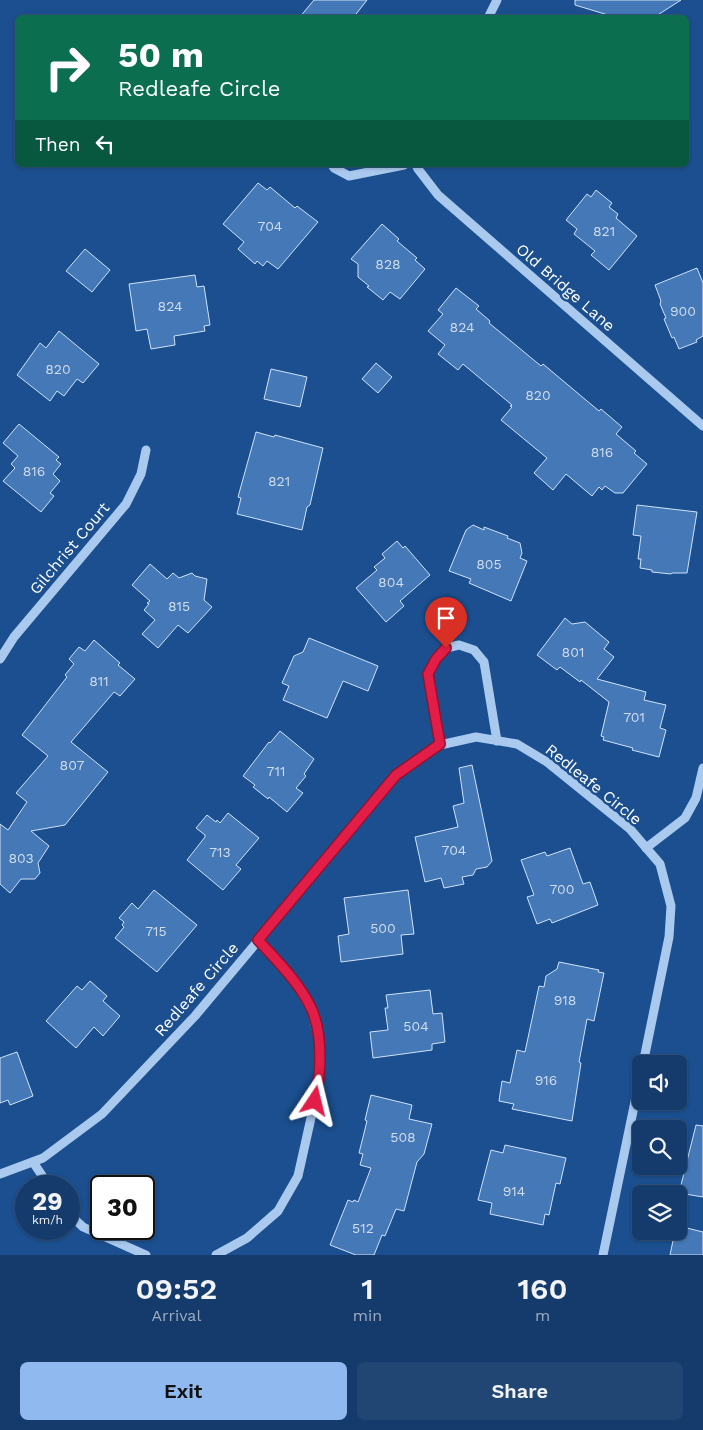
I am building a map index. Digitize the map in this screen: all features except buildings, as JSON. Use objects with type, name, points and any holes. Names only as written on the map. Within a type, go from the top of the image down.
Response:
[{"type":"street","points":[[489,15],[496,0]]},
{"type":"street","points":[[333,167],[349,176],[394,167]]},
{"type":"street","name":"Old Bridge Lane","points":[[417,167],[438,195],[703,426]]},
{"type":"street","name":"Gilchrist Court","points":[[0,659],[14,637],[126,504],[141,474],[146,450]]},
{"type":"street","points":[[440,744],[428,674],[436,659],[446,648],[459,644],[474,650],[484,662],[497,741]]},
{"type":"street","name":"Redleafe Circle","points":[[0,1174],[43,1158],[102,1114],[195,1016],[396,775],[440,744],[476,737],[517,744],[547,762],[630,829],[660,864],[671,906],[670,937],[645,1055]]},
{"type":"street","points":[[646,848],[685,818],[696,798],[703,768]]},
{"type":"street","points":[[216,1255],[247,1238],[278,1211],[298,1176],[320,1082],[319,1041],[312,1010],[293,979],[258,940]]},
{"type":"street","points":[[602,1255],[633,1110]]},
{"type":"street","points":[[33,1162],[42,1175]]},
{"type":"street","points":[[80,1224],[146,1255]]},
{"type":"route","points":[[315,1101],[320,1082],[319,1041],[312,1010],[293,979],[258,940],[396,775],[440,744],[428,674],[436,659],[446,648]]}]
